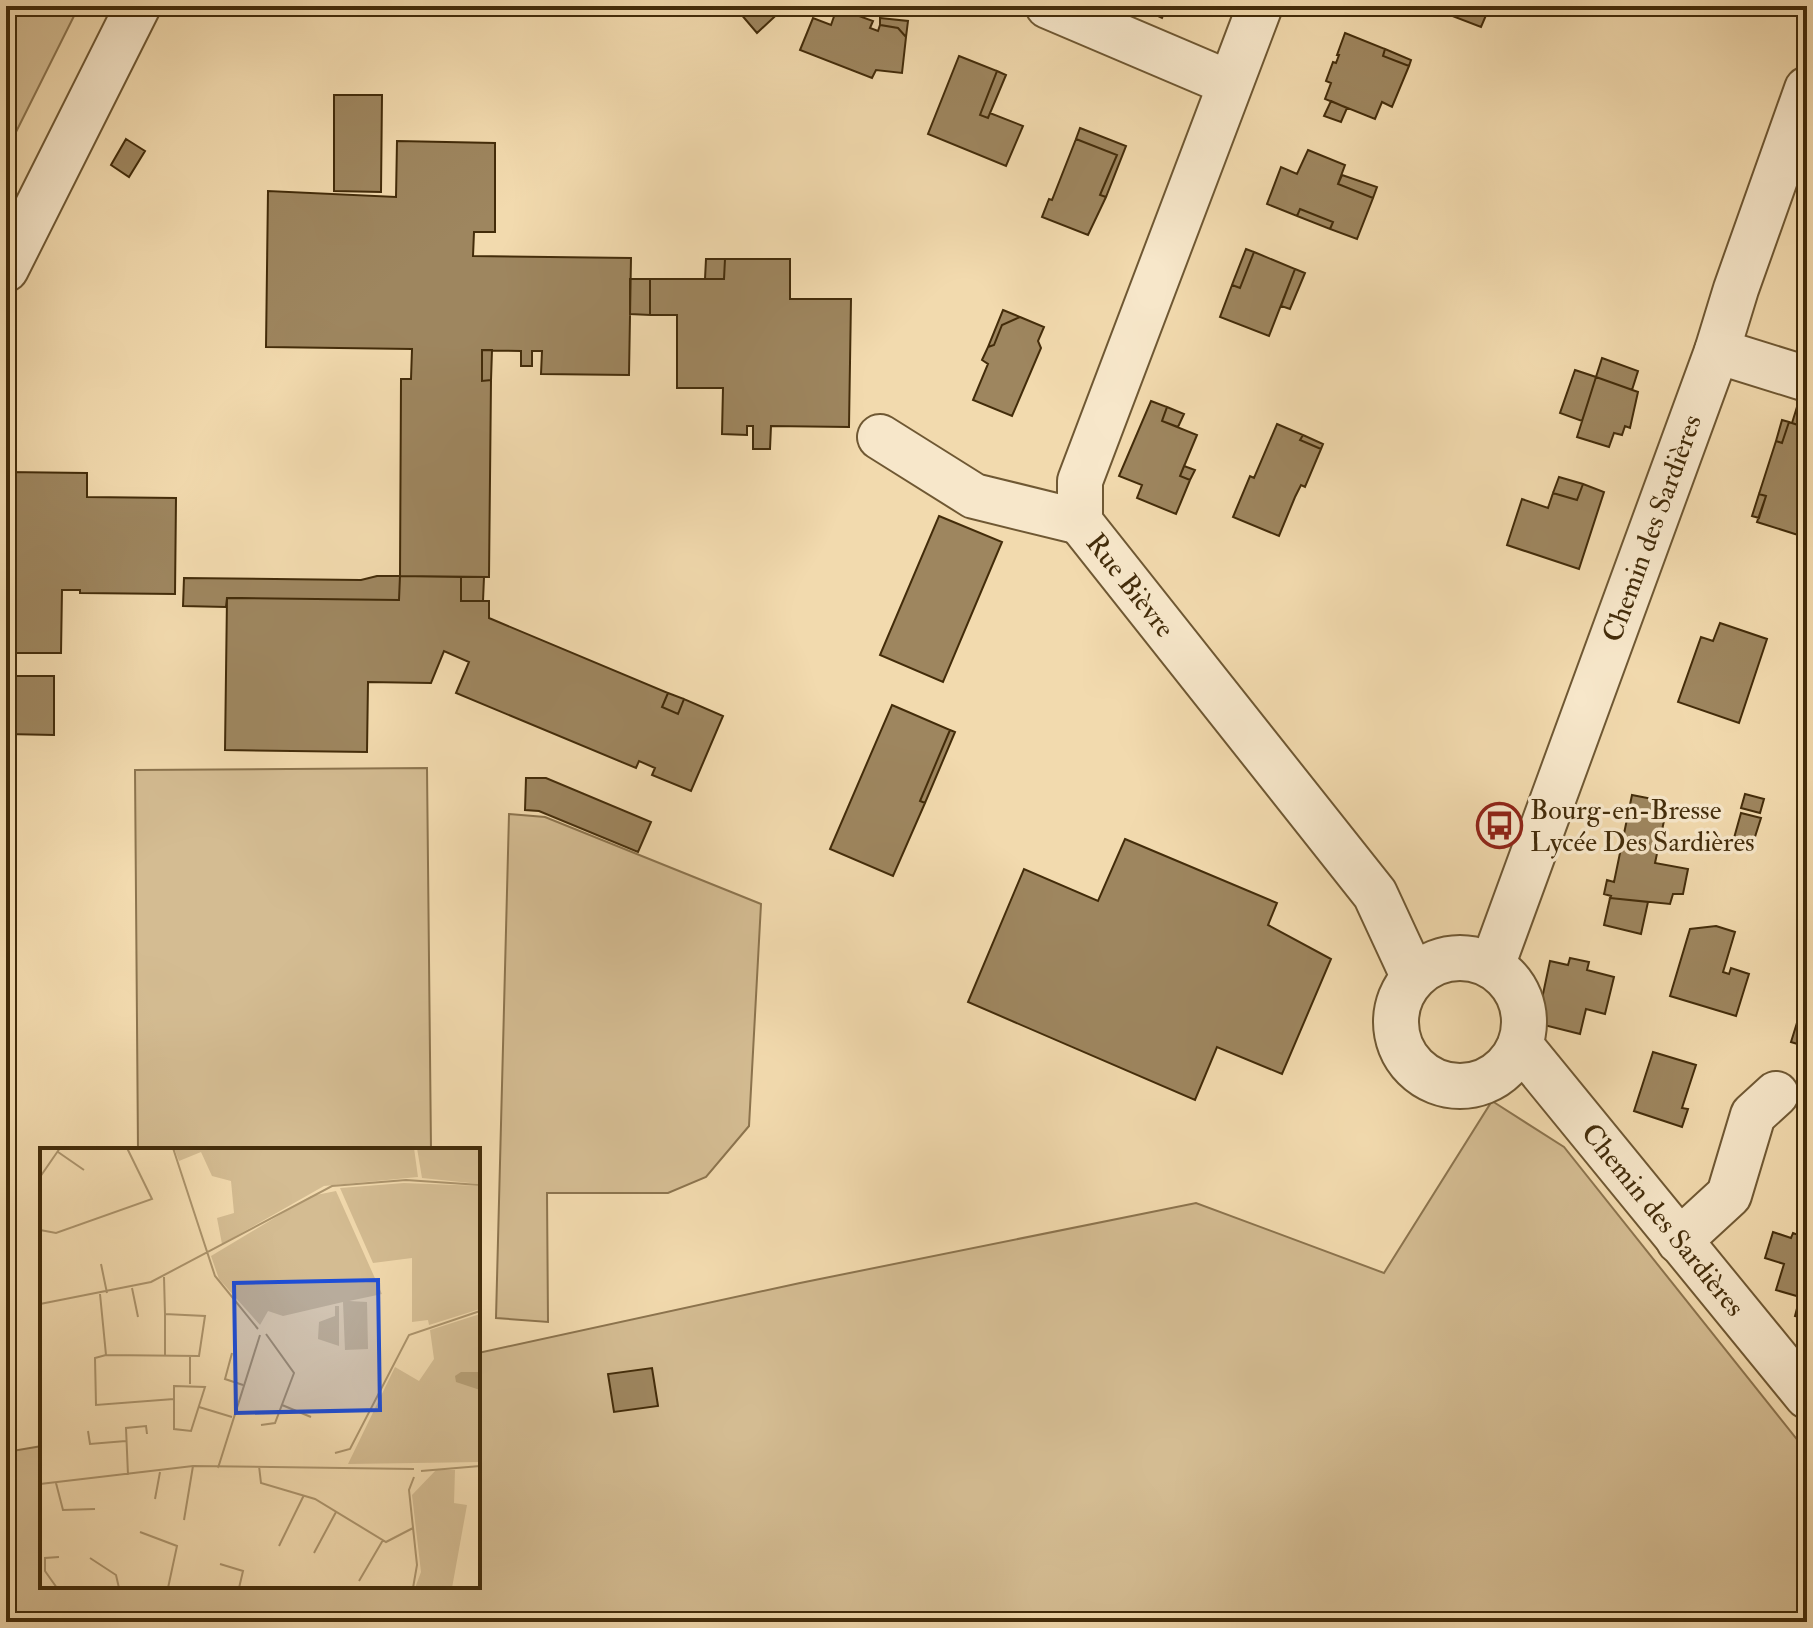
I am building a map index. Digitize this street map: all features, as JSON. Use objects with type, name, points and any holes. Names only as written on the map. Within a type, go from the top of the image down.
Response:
[{"type":"street","points":[[6,269],[138,6]]},
{"type":"street","points":[[1048,6],[1229,83]]},
{"type":"street","name":"Rue Bièvre","points":[[1260,6],[1080,481],[1080,522],[1375,894],[1413,976]]},
{"type":"street","name":"Chemin des Sardières","points":[[1492,966],[1717,351],[1807,89]]},
{"type":"street","points":[[1717,351],[1807,379]]},
{"type":"street","points":[[880,437],[974,496],[1080,522]]},
{"type":"street","points":[[1453,957],[1492,966],[1505,976],[1521,1001],[1524,1017],[1520,1045],[1505,1069],[1485,1082],[1473,1085],[1442,1084],[1415,1069],[1401,1052],[1395,1024],[1397,1004],[1413,976],[1440,960],[1453,957]]},
{"type":"street","name":"Chemin des Sardières","points":[[1520,1045],[1807,1396]]},
{"type":"street","points":[[1485,1082],[1588,1128]]},
{"type":"street","points":[[1679,1241],[1729,1195],[1753,1115],[1776,1094]]},
{"type":"shaded area","points":[[6,6],[79,6],[6,152]]},
{"type":"shaded area","points":[[427,768],[431,1148],[138,1148],[135,770]]},
{"type":"shaded area","points":[[509,814],[545,817],[761,904],[749,1126],[706,1177],[668,1193],[547,1193],[548,1322],[496,1318]]},
{"type":"shaded area","points":[[1492,1101],[1564,1147],[1807,1452],[1807,1622],[10,1622],[6,1614],[6,1452],[40,1446],[40,1588],[480,1588],[480,1353],[800,1283],[1196,1203],[1384,1273]]},
{"type":"building","points":[[734,6],[786,6],[757,33]]},
{"type":"building","points":[[1137,6],[1167,6],[1162,18]]},
{"type":"building","points":[[1450,6],[1490,6],[1481,27],[1447,14]]},
{"type":"building","points":[[837,8],[873,21],[870,28],[878,31],[880,25],[898,28],[906,37],[902,73],[876,70],[872,78],[800,50],[813,18],[831,25]]},
{"type":"building","points":[[880,18],[908,21],[906,37],[898,28],[880,25]]},
{"type":"building","points":[[1345,33],[1385,49],[1383,56],[1409,66],[1392,107],[1382,102],[1375,119],[1325,99],[1331,83],[1326,81],[1333,62],[1336,63]]},
{"type":"building","points":[[1385,49],[1411,60],[1409,66],[1383,56]]},
{"type":"building","points":[[959,56],[997,71],[980,115],[988,118],[990,113],[1023,126],[1006,166],[928,134]]},
{"type":"building","points":[[997,71],[1006,75],[988,118],[980,115]]},
{"type":"building","points":[[334,95],[382,95],[381,192],[334,191]]},
{"type":"building","points":[[1331,101],[1347,108],[1341,122],[1324,116]]},
{"type":"building","points":[[1080,128],[1126,146],[1106,197],[1100,195],[1117,155],[1076,139]]},
{"type":"building","points":[[126,139],[145,151],[129,177],[111,165]]},
{"type":"building","points":[[1076,139],[1117,155],[1100,195],[1106,197],[1088,235],[1042,217]]},
{"type":"building","points":[[397,141],[495,143],[495,232],[474,232],[473,256],[631,258],[629,375],[541,374],[542,351],[532,351],[532,366],[521,366],[521,351],[482,350],[482,381],[491,380],[489,577],[400,576],[401,379],[411,379],[412,349],[266,347],[268,191],[396,197]]},
{"type":"building","points":[[1308,150],[1345,165],[1338,184],[1373,198],[1357,239],[1330,229],[1333,222],[1300,209],[1297,216],[1267,204],[1281,167],[1297,174]]},
{"type":"building","points":[[1342,175],[1377,187],[1373,198],[1338,184]]},
{"type":"building","points":[[1300,209],[1333,222],[1330,229],[1297,216]]},
{"type":"building","points":[[1246,249],[1254,252],[1240,288],[1232,285]]},
{"type":"building","points":[[1254,252],[1295,269],[1269,336],[1220,317],[1232,285],[1240,288]]},
{"type":"building","points":[[706,259],[725,259],[724,279],[705,279]]},
{"type":"building","points":[[725,259],[790,259],[790,299],[851,299],[849,427],[771,426],[770,449],[753,449],[753,426],[747,426],[747,435],[722,434],[723,388],[677,388],[677,315],[650,315],[650,279],[724,279]]},
{"type":"building","points":[[1295,269],[1305,273],[1290,309],[1281,306]]},
{"type":"building","points":[[630,279],[650,279],[650,315],[630,314]]},
{"type":"building","points":[[1003,310],[1020,317],[1002,325],[994,345],[988,347]]},
{"type":"building","points":[[1020,317],[1044,327],[1038,341],[1041,348],[1012,416],[973,400],[988,364],[982,360],[988,347],[994,345],[1002,325]]},
{"type":"building","points":[[482,350],[492,350],[491,380],[482,381]]},
{"type":"building","points":[[1602,358],[1638,371],[1632,390],[1596,377]]},
{"type":"building","points":[[1575,370],[1596,377],[1582,421],[1560,413]]},
{"type":"building","points":[[1596,377],[1638,392],[1630,428],[1625,426],[1622,435],[1614,433],[1609,447],[1577,437]]},
{"type":"building","points":[[1801,394],[1807,396],[1807,428],[1792,423]]},
{"type":"building","points":[[1151,401],[1167,407],[1162,421],[1197,435],[1180,476],[1190,480],[1176,514],[1137,498],[1142,485],[1119,476]]},
{"type":"building","points":[[1167,407],[1184,414],[1178,427],[1162,421]]},
{"type":"building","points":[[1782,420],[1789,422],[1782,443],[1776,441]]},
{"type":"building","points":[[1789,422],[1807,428],[1807,498],[1803,497],[1800,507],[1806,509],[1798,535],[1757,522],[1766,496],[1759,494],[1776,441],[1782,443]]},
{"type":"building","points":[[1277,424],[1303,435],[1300,440],[1321,449],[1305,487],[1301,485],[1295,497],[1279,536],[1233,517]]},
{"type":"building","points":[[1303,435],[1323,444],[1321,449],[1300,440]]},
{"type":"building","points":[[1184,466],[1195,470],[1190,480],[1180,476]]},
{"type":"building","points":[[6,472],[87,473],[87,497],[176,498],[175,594],[62,590],[61,653],[6,653]]},
{"type":"building","points":[[1559,477],[1583,484],[1577,500],[1553,493]]},
{"type":"building","points":[[1583,484],[1604,492],[1579,569],[1507,545],[1522,499],[1548,508],[1553,493],[1577,500]]},
{"type":"building","points":[[1759,494],[1766,496],[1759,518],[1752,516]]},
{"type":"building","points":[[939,516],[1002,542],[943,682],[880,655]]},
{"type":"building","points":[[400,576],[399,600],[227,598],[226,607],[183,606],[184,578],[361,580]]},
{"type":"building","points":[[400,576],[461,577],[461,601],[489,601],[489,618],[668,693],[662,707],[678,714],[684,699],[723,716],[691,791],[652,775],[655,768],[639,761],[636,768],[456,693],[469,662],[444,651],[431,683],[368,682],[367,752],[225,750],[227,598],[399,600]]},
{"type":"building","points":[[461,577],[484,577],[483,601],[461,601]]},
{"type":"building","points":[[1720,623],[1767,639],[1739,723],[1678,702],[1701,637],[1713,641]]},
{"type":"building","points":[[6,676],[54,676],[54,735],[6,734]]},
{"type":"building","points":[[668,693],[684,699],[678,714],[662,707]]},
{"type":"building","points":[[892,705],[950,730],[920,801],[925,803],[893,876],[830,849]]},
{"type":"building","points":[[950,730],[955,732],[925,803],[920,801]]},
{"type":"building","points":[[526,778],[546,778],[651,822],[638,852],[539,811],[525,810]]},
{"type":"building","points":[[1745,794],[1764,799],[1760,813],[1741,808]]},
{"type":"building","points":[[1632,795],[1668,802],[1655,863],[1688,869],[1683,894],[1673,894],[1670,904],[1610,898],[1604,894],[1607,880],[1614,882]]},
{"type":"building","points":[[1741,813],[1761,818],[1753,843],[1734,838]]},
{"type":"building","points":[[1125,839],[1277,903],[1268,925],[1331,959],[1282,1074],[1217,1047],[1195,1100],[968,1002],[1024,869],[1098,901]]},
{"type":"building","points":[[6,888],[9,888],[9,962],[6,962]]},
{"type":"building","points":[[1610,898],[1648,902],[1641,934],[1604,925]]},
{"type":"building","points":[[1716,926],[1735,932],[1723,972],[1729,974],[1731,968],[1749,974],[1736,1016],[1670,996],[1690,929]]},
{"type":"building","points":[[1570,958],[1589,962],[1587,970],[1614,977],[1605,1014],[1586,1009],[1580,1034],[1544,1025],[1543,994],[1550,961],[1568,965]]},
{"type":"building","points":[[1807,998],[1807,1047],[1791,1042]]},
{"type":"building","points":[[1653,1052],[1696,1065],[1682,1108],[1688,1109],[1682,1127],[1634,1111]]},
{"type":"building","points":[[1773,1232],[1791,1238],[1793,1233],[1807,1238],[1807,1319],[1795,1316],[1800,1297],[1776,1290],[1784,1264],[1765,1258]]},
{"type":"building","points":[[652,1368],[658,1406],[614,1412],[608,1374]]},
{"type":"place","name":"Bourg-en-Bresse Lycée Des Sardières","points":[[1499,826]]}]
